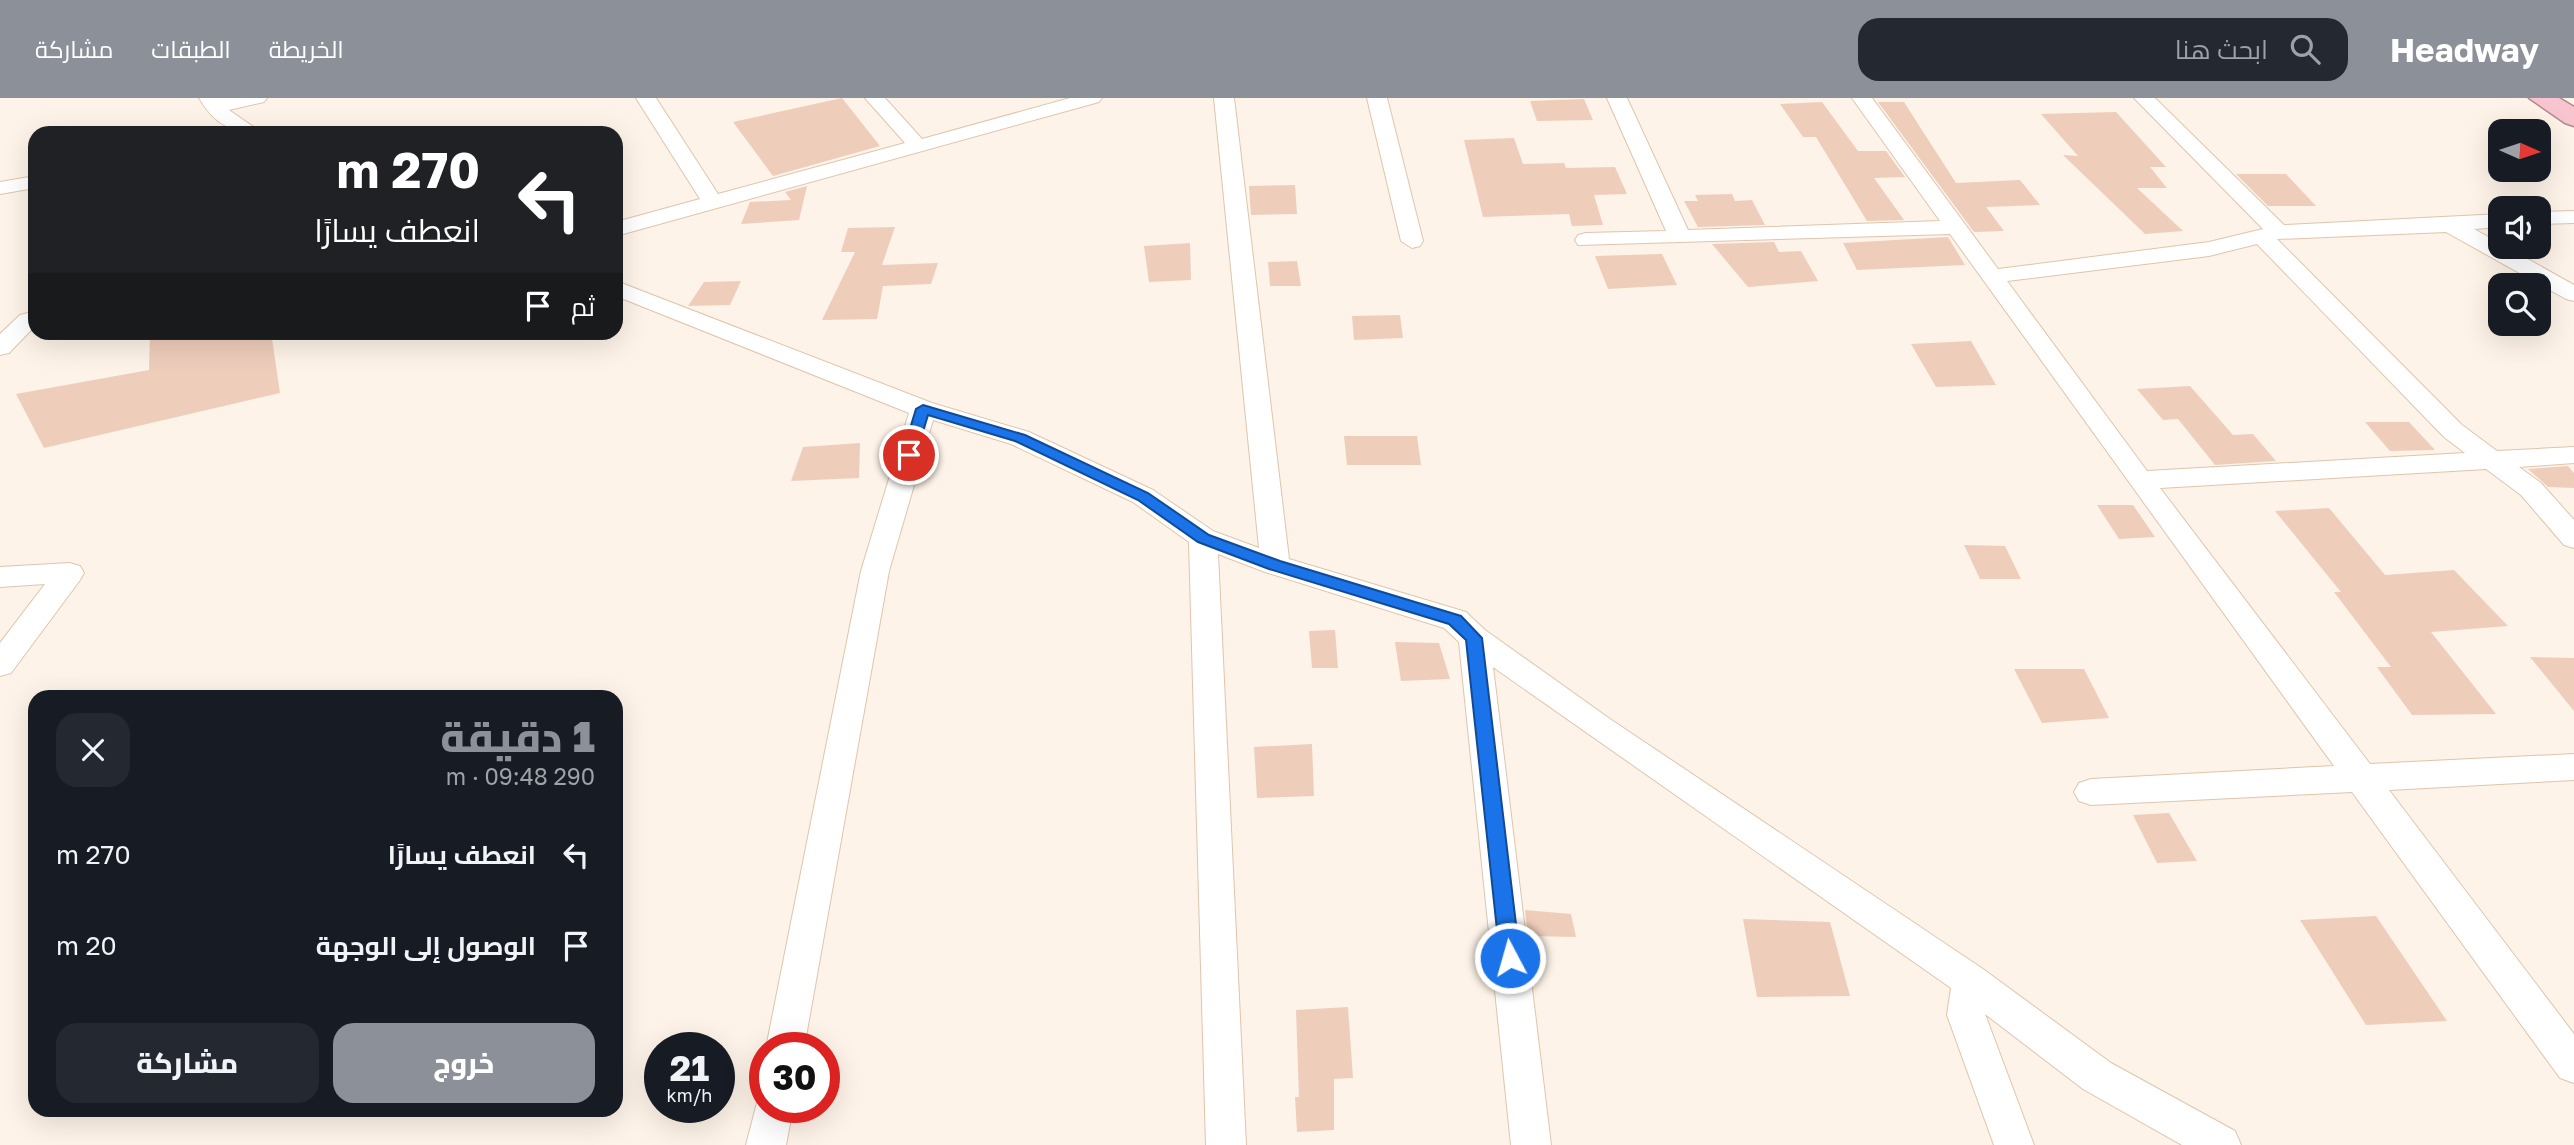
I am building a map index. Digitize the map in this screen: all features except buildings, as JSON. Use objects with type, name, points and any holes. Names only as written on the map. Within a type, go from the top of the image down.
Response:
[{"type":"highway","points":[[2541,98],[2574,118]]},
{"type":"street","points":[[211,103],[257,98]]},
{"type":"street","points":[[646,98],[712,202]]},
{"type":"street","points":[[875,98],[916,144]]},
{"type":"street","points":[[623,227],[916,144],[1092,98]]},
{"type":"street","points":[[1224,98],[1275,565]]},
{"type":"street","points":[[1377,98],[1412,241]]},
{"type":"street","points":[[1617,98],[1681,237]]},
{"type":"street","points":[[1863,98],[2140,480],[2574,1065]]},
{"type":"street","points":[[2144,98],[2452,431],[2531,489],[2574,538]]},
{"type":"street","points":[[211,103],[242,126]]},
{"type":"street","points":[[0,188],[28,183]]},
{"type":"street","points":[[2551,218],[2574,217]]},
{"type":"street","points":[[1993,276],[2209,249],[2269,234],[2488,221]]},
{"type":"street","points":[[2450,225],[2574,295]]},
{"type":"street","points":[[1586,240],[1956,227]]},
{"type":"street","points":[[623,291],[923,409],[1020,438],[1143,496],[1203,538],[1275,565],[1455,620],[1474,638],[1599,728],[1970,981],[2097,1076],[2221,1145]]},
{"type":"street","points":[[0,326],[28,320]]},
{"type":"street","points":[[0,348],[28,323]]},
{"type":"street","points":[[788,1032],[875,571],[923,409]]},
{"type":"street","points":[[2140,480],[2574,455]]},
{"type":"street","points":[[1203,538],[1226,1145]]},
{"type":"street","points":[[0,577],[70,573],[0,665]]},
{"type":"street","points":[[1474,638],[1531,1145]]},
{"type":"street","points":[[2091,792],[2574,767]]},
{"type":"street","points":[[1970,981],[1966,1015],[2014,1145]]},
{"type":"street","points":[[766,1145],[770,1123]]},
{"type":"route","points":[[909,455],[923,409],[1020,438],[1143,496],[1203,538],[1275,565],[1455,620],[1474,638],[1510,958]]}]
